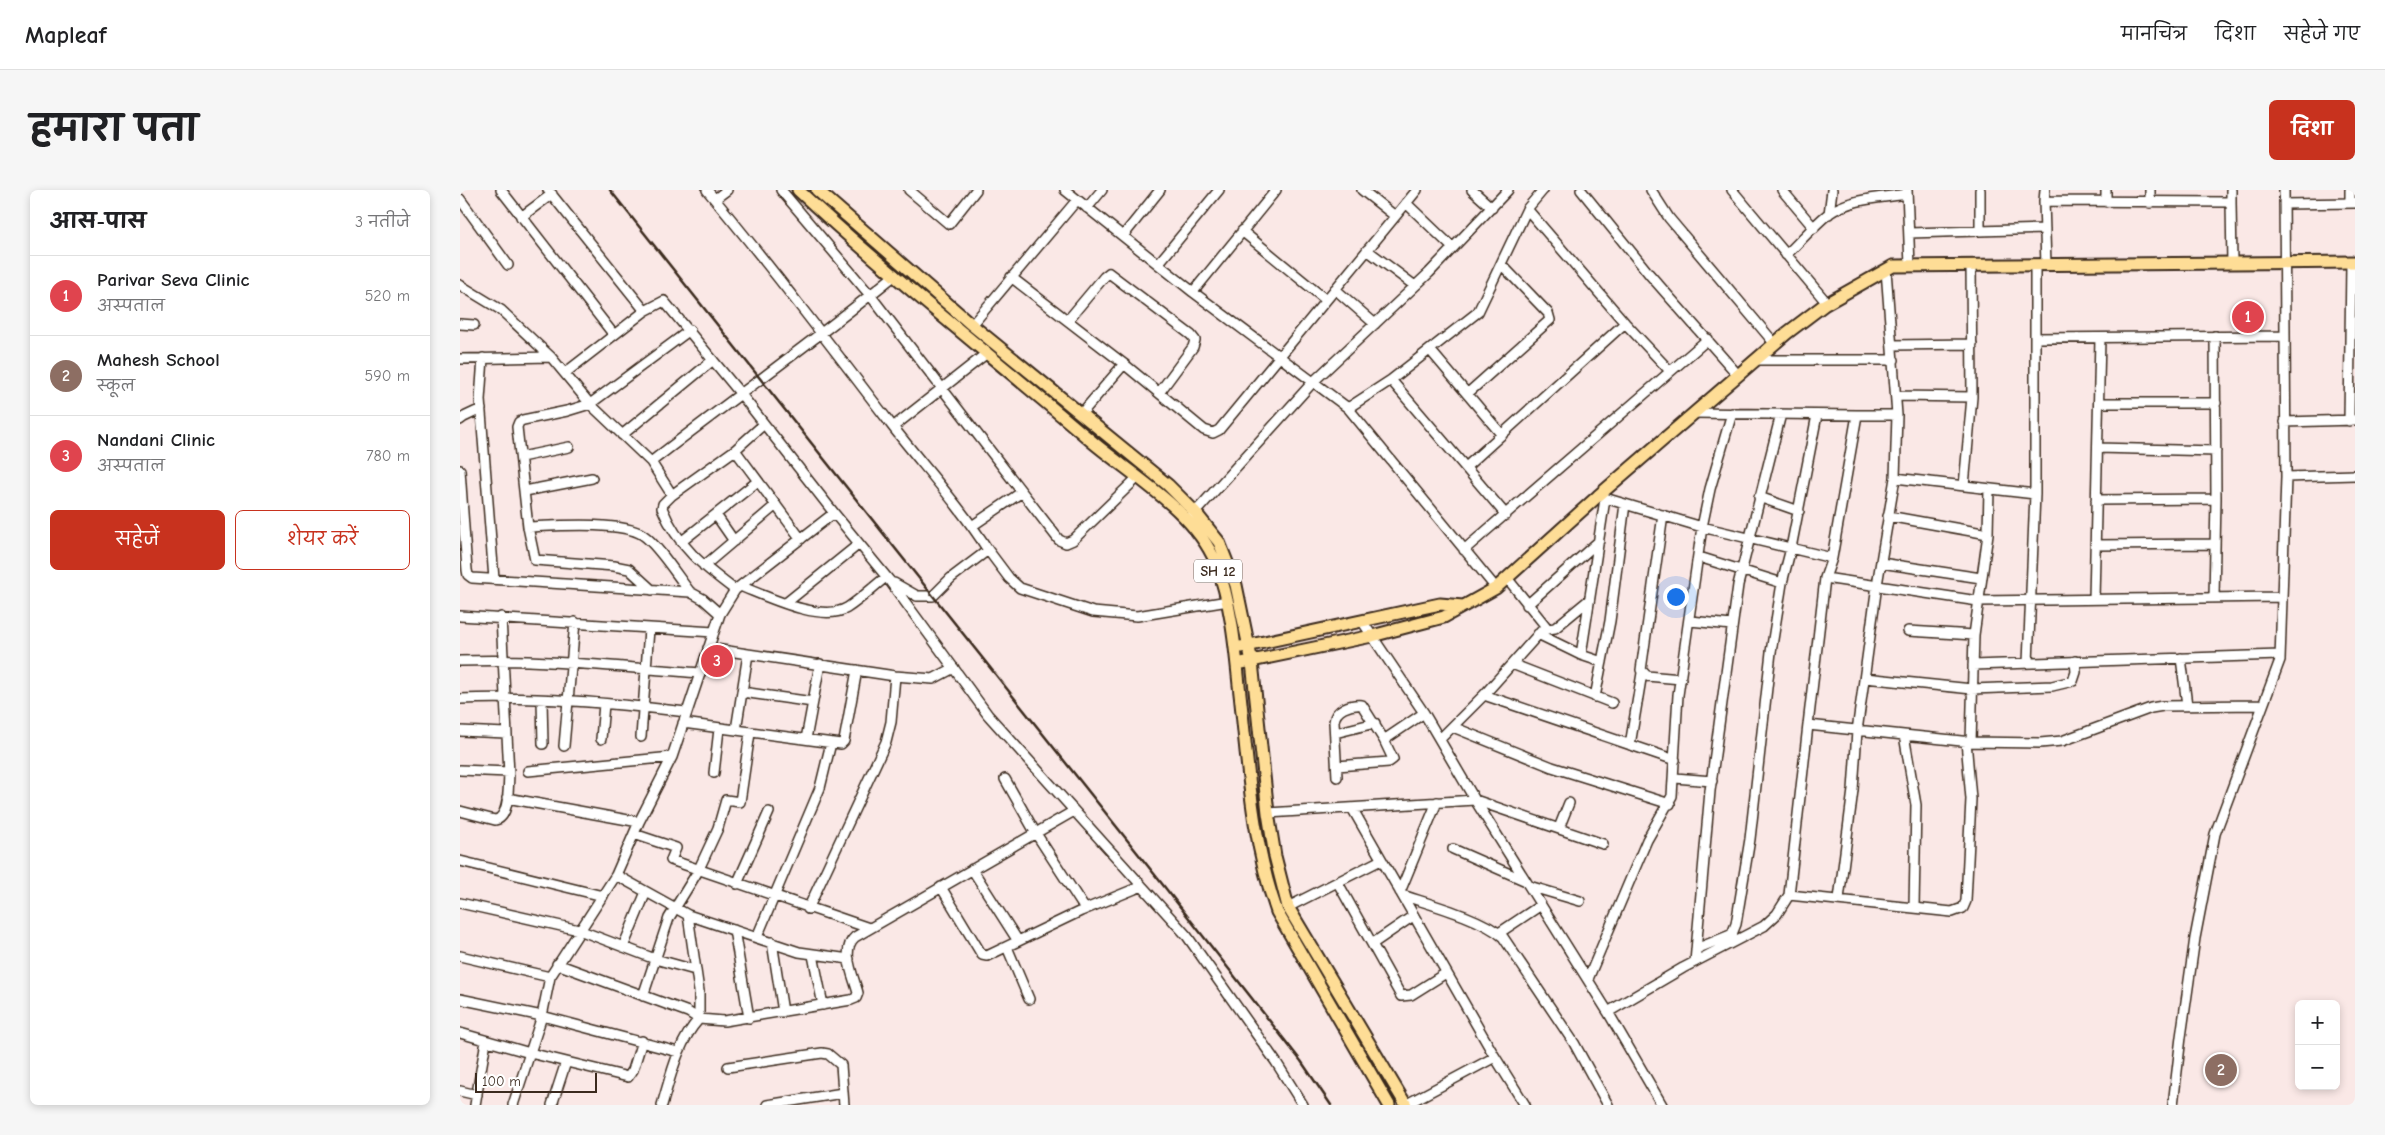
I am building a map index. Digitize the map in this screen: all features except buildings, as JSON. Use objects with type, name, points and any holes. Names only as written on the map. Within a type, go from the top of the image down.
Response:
[{"type":"main road","name":"SH 12","points":[[798,190],[895,275],[1089,439],[1191,516],[1220,542],[1227,557],[1243,610],[1252,662],[1268,813],[1275,856],[1288,907],[1406,1105]]},
{"type":"main road","name":"SH 12","points":[[817,190],[972,325],[1146,467],[1191,516],[1216,562],[1228,601],[1237,664],[1252,806],[1261,861],[1268,886],[1277,912],[1389,1105]]},
{"type":"main road","points":[[1237,664],[1372,636],[1444,617],[1496,588],[1755,360],[1828,303],[1893,266],[2353,262]]},
{"type":"main road","points":[[1235,648],[1440,604],[1465,606]]},
{"type":"street","points":[[501,190],[614,335]]},
{"type":"street","points":[[707,190],[823,333],[893,427],[972,526],[1009,578],[1020,588],[1093,612],[1137,616],[1171,612],[1228,601]]},
{"type":"street","points":[[715,200],[726,190]]},
{"type":"street","points":[[781,190],[870,296],[1059,540],[1066,543],[1073,540],[1138,477]]},
{"type":"street","points":[[909,190],[948,224],[976,190]]},
{"type":"street","points":[[1065,190],[1193,292],[1348,408],[1496,588]]},
{"type":"street","points":[[1087,208],[1102,190]]},
{"type":"street","points":[[1123,236],[1160,190]]},
{"type":"street","points":[[1158,264],[1219,190]]},
{"type":"street","points":[[1193,292],[1276,190]]},
{"type":"street","points":[[1362,190],[1395,216]]},
{"type":"street","points":[[1011,277],[1124,364],[1204,430],[1213,433],[1219,430],[1417,190]]},
{"type":"street","points":[[1472,190],[1492,208]]},
{"type":"street","points":[[1191,516],[1375,324],[1453,248],[1508,190]]},
{"type":"street","points":[[1348,408],[1391,380],[1478,312],[1527,209],[1543,190]]},
{"type":"street","points":[[1581,190],[1650,275],[1708,339],[1738,376]]},
{"type":"street","points":[[1651,190],[1669,218],[1775,344]]},
{"type":"street","points":[[1732,190],[1828,303]]},
{"type":"street","points":[[1782,190],[1814,228]]},
{"type":"street","points":[[1829,214],[1832,190]]},
{"type":"street","points":[[1980,190],[1980,231]]},
{"type":"street","points":[[2028,663],[2035,494],[2035,338],[2045,229],[2044,190]]},
{"type":"street","points":[[2106,190],[2106,202]]},
{"type":"street","points":[[2150,190],[2150,203]]},
{"type":"street","points":[[2231,190],[2232,263]]},
{"type":"street","points":[[2173,1105],[2194,948],[2215,834],[2280,660],[2280,597],[2286,477],[2283,264],[2284,190]]},
{"type":"street","points":[[2284,204],[2353,204],[2350,190]]},
{"type":"street","points":[[521,217],[550,192],[645,310]]},
{"type":"street","points":[[1786,255],[1829,214],[1870,195],[1907,192],[1910,266]]},
{"type":"street","points":[[972,325],[1077,200]]},
{"type":"street","points":[[2044,201],[2231,202]]},
{"type":"street","points":[[1406,203],[1453,248]]},
{"type":"street","points":[[462,205],[508,265]]},
{"type":"street","points":[[1527,209],[1625,323],[1670,371]]},
{"type":"street","points":[[1909,232],[2045,229]]},
{"type":"street","points":[[1242,232],[1326,300]]},
{"type":"street","points":[[1367,250],[1415,286]]},
{"type":"street","points":[[2285,422],[2352,421],[2353,262]]},
{"type":"street","points":[[1467,394],[1550,320],[1548,313],[1501,264]]},
{"type":"street","points":[[1964,486],[1972,397],[1971,265]]},
{"type":"street","points":[[1839,899],[1853,790],[1857,730],[1880,564],[1895,478],[1897,415],[1886,270]]},
{"type":"street","points":[[1068,320],[1109,273],[1191,335],[1195,340],[1193,347],[1159,393]]},
{"type":"street","points":[[651,462],[740,393],[823,333],[895,275]]},
{"type":"street","points":[[460,285],[501,310],[551,357],[565,373],[586,405],[651,462],[672,495]]},
{"type":"street","points":[[1336,289],[1375,324]]},
{"type":"street","points":[[565,373],[645,310],[664,301],[690,330],[888,579],[988,715],[1187,936],[1276,1062],[1303,1105]]},
{"type":"street","points":[[1466,467],[1625,323]]},
{"type":"street","points":[[460,324],[474,325]]},
{"type":"street","points":[[652,590],[628,569],[614,566],[537,561],[534,557],[528,526],[517,427],[518,422],[586,405],[690,330]]},
{"type":"street","points":[[2214,598],[2216,499],[2215,336]]},
{"type":"street","points":[[2035,338],[2284,336]]},
{"type":"street","points":[[2094,599],[2100,338]]},
{"type":"street","points":[[1464,550],[1708,339]]},
{"type":"street","points":[[1892,345],[1972,344]]},
{"type":"street","points":[[1430,350],[1502,435]]},
{"type":"street","points":[[893,427],[987,353]]},
{"type":"street","points":[[460,359],[551,357]]},
{"type":"street","points":[[483,358],[480,401],[494,579]]},
{"type":"street","points":[[622,435],[713,360]]},
{"type":"street","points":[[1755,360],[1894,360]]},
{"type":"street","points":[[1081,414],[1124,364]]},
{"type":"street","points":[[1391,380],[1506,515]]},
{"type":"street","points":[[1896,396],[1972,397]]},
{"type":"street","points":[[460,420],[480,401]]},
{"type":"street","points":[[2099,403],[2216,402]]},
{"type":"street","points":[[1694,413],[1897,415]]},
{"type":"street","points":[[1588,979],[1647,840],[1670,804],[1675,778],[1674,760],[1680,679],[1690,621],[1702,527],[1710,489],[1732,414]]},
{"type":"street","points":[[1695,962],[1712,781],[1732,625],[1748,538],[1781,414]]},
{"type":"street","points":[[1696,949],[1732,934],[1736,924],[1750,839],[1771,652],[1782,583],[1799,511],[1817,414]]},
{"type":"street","points":[[1608,1012],[1695,962],[1764,926],[1777,914],[1789,894],[1825,578],[1832,558],[1856,415]]},
{"type":"street","points":[[764,424],[736,450],[672,495],[663,504],[662,508],[681,542],[695,560],[736,590],[818,612],[846,609],[888,579]]},
{"type":"street","points":[[521,457],[569,447]]},
{"type":"street","points":[[2098,448],[2216,451]]},
{"type":"street","points":[[736,450],[801,538]]},
{"type":"street","points":[[460,470],[468,575],[472,578],[690,592]]},
{"type":"street","points":[[2286,477],[2355,475]]},
{"type":"street","points":[[525,491],[592,478]]},
{"type":"street","points":[[1895,478],[2035,494]]},
{"type":"street","points":[[681,542],[758,481]]},
{"type":"street","points":[[1789,894],[1957,911],[1963,908],[1966,901],[1971,798],[1969,742],[1974,635],[1988,534],[1989,488]]},
{"type":"street","points":[[972,526],[1022,492]]},
{"type":"street","points":[[1581,655],[1599,541],[1601,497],[1702,527],[1832,558]]},
{"type":"street","points":[[1759,497],[1799,511]]},
{"type":"street","points":[[2096,500],[2216,499]]},
{"type":"street","points":[[1595,697],[1610,621],[1625,504]]},
{"type":"street","points":[[704,566],[776,505]]},
{"type":"street","points":[[513,1105],[542,1016],[550,977],[616,875],[639,822],[672,757],[721,612],[736,590],[834,513]]},
{"type":"street","points":[[716,515],[734,541]]},
{"type":"street","points":[[1630,745],[1642,673],[1641,667],[1663,515]]},
{"type":"street","points":[[1888,516],[1988,534]]},
{"type":"street","points":[[528,526],[586,525],[638,532],[651,543],[690,592],[721,612]]},
{"type":"street","points":[[1527,605],[1599,541]]},
{"type":"street","points":[[786,603],[859,544]]},
{"type":"street","points":[[2095,545],[2215,544]]},
{"type":"street","points":[[888,579],[917,596],[933,596],[951,578],[988,550]]},
{"type":"street","points":[[1699,557],[1782,583]]},
{"type":"street","points":[[1880,564],[1981,578]]},
{"type":"street","points":[[1507,578],[1527,605],[1542,630],[1581,655],[1602,662]]},
{"type":"street","points":[[1825,578],[1978,601],[2280,597]]},
{"type":"street","points":[[1440,738],[1484,695],[1542,630],[1555,628],[1589,600]]},
{"type":"street","points":[[460,616],[501,617],[714,632]]},
{"type":"street","points":[[460,811],[500,820],[503,816],[507,798],[509,772],[501,617]]},
{"type":"street","points":[[1362,621],[1440,738],[1475,800],[1588,979],[1662,1105]]},
{"type":"street","points":[[1690,621],[1732,625]]},
{"type":"street","points":[[564,746],[575,622]]},
{"type":"street","points":[[641,737],[649,628]]},
{"type":"street","points":[[1908,631],[1974,635]]},
{"type":"street","points":[[708,648],[895,676],[937,677],[954,668]]},
{"type":"street","points":[[736,730],[748,654]]},
{"type":"street","points":[[1973,665],[2280,655]]},
{"type":"street","points":[[2181,658],[2187,705]]},
{"type":"street","points":[[460,661],[503,659],[571,662],[699,673]]},
{"type":"street","points":[[1865,678],[1972,689],[2014,689],[2066,684],[2075,678],[2075,662]]},
{"type":"street","points":[[806,739],[820,664]]},
{"type":"street","points":[[1512,664],[1612,703]]},
{"type":"street","points":[[683,723],[841,744],[844,741],[857,670]]},
{"type":"street","points":[[1642,673],[1647,676],[1680,679]]},
{"type":"street","points":[[808,909],[886,742],[891,722],[895,676]]},
{"type":"street","points":[[742,692],[813,702]]},
{"type":"street","points":[[1484,695],[1674,760]]},
{"type":"street","points":[[460,699],[506,698],[542,700],[642,706],[686,712]]},
{"type":"street","points":[[542,700],[543,744]]},
{"type":"street","points":[[601,739],[604,704]]},
{"type":"street","points":[[1337,766],[1391,761],[1394,757],[1364,706],[1355,704],[1336,714],[1337,777]]},
{"type":"street","points":[[1808,725],[1969,742],[2040,743],[2062,741],[2151,708],[2187,705],[2262,706]]},
{"type":"street","points":[[1384,740],[1424,713]]},
{"type":"street","points":[[1335,733],[1375,723]]},
{"type":"street","points":[[1453,727],[1552,767],[1670,804]]},
{"type":"street","points":[[714,773],[719,729]]},
{"type":"street","points":[[460,731],[506,733]]},
{"type":"street","points":[[643,996],[669,918],[698,871],[718,828],[726,800],[740,802],[750,733]]},
{"type":"street","points":[[1904,735],[1916,805],[1914,907]]},
{"type":"street","points":[[757,937],[820,788],[831,743]]},
{"type":"street","points":[[528,771],[672,757]]},
{"type":"street","points":[[460,770],[509,772]]},
{"type":"street","points":[[1675,778],[1712,781]]},
{"type":"street","points":[[1005,780],[1035,832],[1085,909]]},
{"type":"street","points":[[507,798],[639,822]]},
{"type":"street","points":[[1268,813],[1475,800],[1603,844]]},
{"type":"street","points":[[1401,894],[1437,802]]},
{"type":"street","points":[[1559,828],[1570,802]]},
{"type":"street","points":[[1352,808],[1446,973],[1525,1105]]},
{"type":"street","points":[[557,964],[688,1012],[699,1019],[715,1021],[749,1018],[824,1006],[856,998],[858,993],[849,959],[850,942],[870,928],[1074,811]]},
{"type":"street","points":[[737,884],[770,812]]},
{"type":"street","points":[[634,834],[676,848],[671,860],[698,871],[870,928]]},
{"type":"street","points":[[1453,849],[1528,884],[1580,901]]},
{"type":"street","points":[[1288,907],[1338,884],[1381,860]]},
{"type":"street","points":[[460,861],[603,896]]},
{"type":"street","points":[[972,869],[1018,941]]},
{"type":"street","points":[[616,875],[688,916],[813,955],[849,959]]},
{"type":"street","points":[[1338,884],[1403,997],[1411,995],[1446,973]]},
{"type":"street","points":[[941,887],[982,955],[987,956],[1085,909],[1142,886]]},
{"type":"street","points":[[623,947],[646,892]]},
{"type":"street","points":[[1401,894],[1449,911],[1499,933],[1558,1018],[1608,1105]]},
{"type":"street","points":[[460,903],[579,930],[623,947],[695,970]]},
{"type":"street","points":[[1499,933],[1541,905]]},
{"type":"street","points":[[662,1105],[678,1052],[691,1028],[699,1019],[699,992],[688,916]]},
{"type":"street","points":[[1372,944],[1413,916]]},
{"type":"street","points":[[734,930],[749,1018]]},
{"type":"street","points":[[772,942],[782,1012]]},
{"type":"street","points":[[1007,947],[1029,1000]]},
{"type":"street","points":[[813,955],[824,1006]]},
{"type":"street","points":[[460,956],[550,977]]},
{"type":"street","points":[[460,999],[542,1016],[678,1052]]},
{"type":"street","points":[[460,1033],[530,1053],[628,1077],[633,1070],[642,1041]]},
{"type":"street","points":[[460,1090],[476,1100],[486,1041]]},
{"type":"street","points":[[728,1066],[822,1053],[828,1054],[841,1065],[844,1105]]},
{"type":"street","points":[[1406,1105],[1495,1057]]},
{"type":"street","points":[[552,1105],[566,1062]]},
{"type":"street","points":[[766,1105],[843,1093]]},
{"type":"railway","points":[[610,190],[1163,885],[1301,1061],[1331,1105]]},
{"type":"place","name":"Parivar Seva Clinic","points":[[2248,317]]},
{"type":"place","name":"Nandani Clinic","points":[[717,661]]},
{"type":"place","name":"Mahesh School","points":[[2221,1070]]}]
